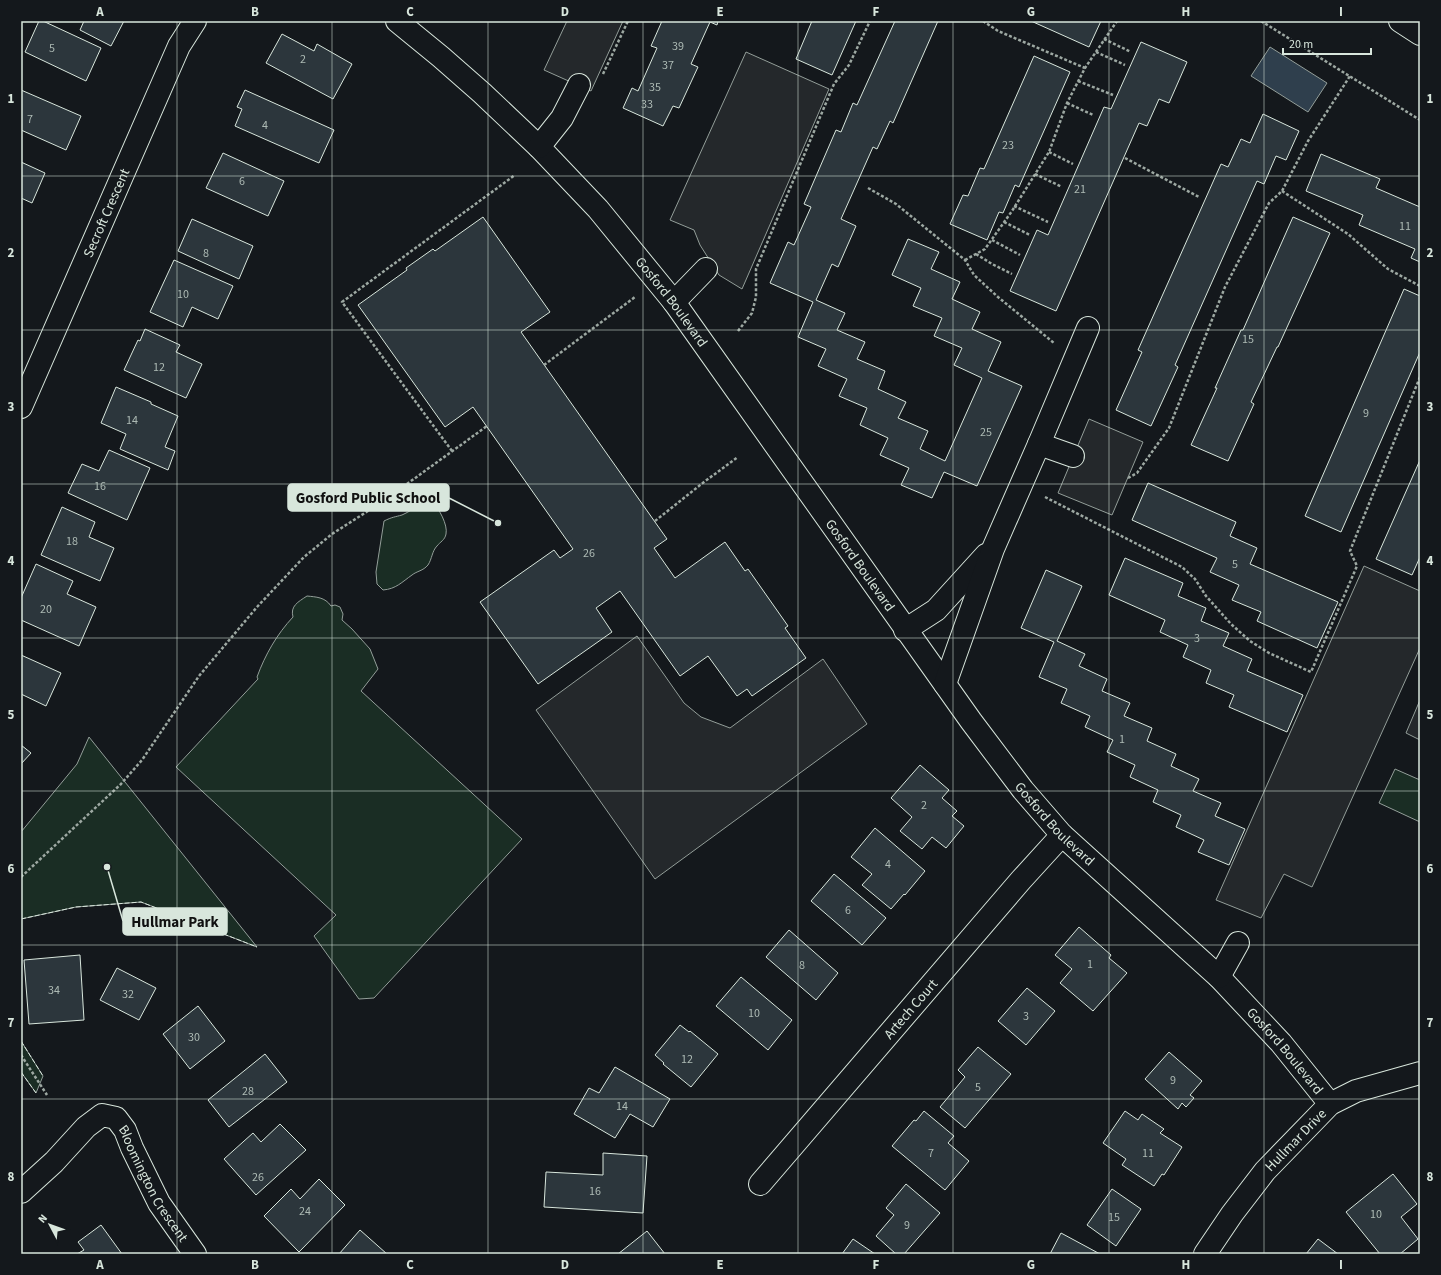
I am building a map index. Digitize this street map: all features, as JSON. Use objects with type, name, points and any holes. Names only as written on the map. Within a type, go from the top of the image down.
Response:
[{"type":"street","name":"Secroft Crescent","points":[[21,408],[180,46],[195,21]]},
{"type":"street","name":"Gosford Boulevard","points":[[397,21],[442,57],[539,147],[598,209],[674,302],[905,630],[998,758],[1062,835],[1219,977],[1281,1043],[1330,1104]]},
{"type":"street","points":[[1400,21],[1420,34]]},
{"type":"street","points":[[539,147],[562,118],[579,85]]},
{"type":"street","points":[[674,302],[706,268]]},
{"type":"street","points":[[945,684],[992,548],[1039,444],[1073,360],[1088,328]]},
{"type":"street","points":[[1039,444],[1073,456]]},
{"type":"street","points":[[905,630],[936,610],[992,548]]},
{"type":"street","name":"Artech Court","points":[[760,1184],[1021,880],[1062,835]]},
{"type":"street","points":[[1219,977],[1238,943]]},
{"type":"street","name":"Hullmar Drive","points":[[1205,1254],[1232,1214],[1265,1171],[1330,1104],[1356,1091],[1420,1072]]},
{"type":"street","name":"Bloomington Crescent","points":[[21,1192],[54,1162],[86,1127],[102,1115],[116,1118],[125,1130],[132,1148],[159,1203],[195,1254]]},
{"type":"path","points":[[738,331],[752,313],[756,297],[756,269],[825,105],[834,84],[849,65],[870,21]]},
{"type":"path","points":[[983,21],[998,31],[1085,68]]},
{"type":"path","points":[[965,260],[985,249],[992,240],[1049,152],[1067,104],[1078,81],[1085,68],[1117,21]]},
{"type":"path","points":[[1261,21],[1420,120]]},
{"type":"path","points":[[1104,40],[1131,52]]},
{"type":"path","points":[[1096,52],[1125,65]]},
{"type":"path","points":[[1128,478],[1136,473],[1169,428],[1225,287],[1269,203],[1282,191],[1308,141],[1350,76]]},
{"type":"path","points":[[1078,81],[1113,95]]},
{"type":"path","points":[[1067,104],[1093,115]]},
{"type":"path","points":[[1049,152],[1073,164]]},
{"type":"path","points":[[1125,158],[1199,197]]},
{"type":"path","points":[[1035,174],[1062,187]]},
{"type":"path","points":[[452,451],[342,302],[515,175]]},
{"type":"path","points":[[868,188],[896,204],[965,260],[974,275],[1073,360]]},
{"type":"path","points":[[1282,191],[1348,234],[1388,270],[1420,286]]},
{"type":"path","points":[[1014,206],[1048,222]]},
{"type":"path","points":[[1004,222],[1030,236]]},
{"type":"path","points":[[992,240],[1020,255]]},
{"type":"path","points":[[976,254],[1012,274]]},
{"type":"path","points":[[544,365],[656,281]]},
{"type":"path","points":[[1044,497],[1182,567],[1195,579],[1206,596],[1231,624],[1250,641],[1269,653],[1311,672],[1357,566],[1350,551],[1420,377]]},
{"type":"path","points":[[21,877],[122,784],[142,760],[199,676],[257,607],[304,557],[332,534],[382,502],[487,426]]},
{"type":"path","points":[[655,522],[704,482],[738,458]]},
{"type":"path","points":[[21,1055],[47,1095]]},
{"type":"green space","points":[[425,502],[432,502],[440,512],[446,526],[444,539],[435,548],[426,567],[395,587],[383,590],[377,584],[376,572],[384,521],[405,514]]},
{"type":"green space","points":[[307,596],[320,598],[329,603],[331,606],[335,605],[340,607],[343,614],[342,620],[370,649],[378,669],[361,691],[522,839],[374,998],[359,999],[314,936],[336,915],[176,767],[258,679],[257,677],[260,669],[272,645],[293,617],[292,613],[294,607],[298,602]]},
{"type":"green space","points":[[89,737],[257,947],[141,902],[76,907],[21,919],[21,832],[77,764]]},
{"type":"green space","points":[[1395,769],[1420,780],[1420,822],[1379,803]]},
{"type":"green space","points":[[21,1041],[43,1076],[36,1093],[21,1072]]},
{"type":"shaded area","points":[[567,21],[623,21],[591,91],[544,70]]},
{"type":"shaded area","points":[[746,52],[829,89],[742,289],[719,275],[700,245],[694,230],[670,220]]},
{"type":"shaded area","points":[[1089,419],[1143,442],[1112,515],[1058,493]]},
{"type":"shaded area","points":[[1364,566],[1420,591],[1420,648],[1312,887],[1284,874],[1261,918],[1216,900]]},
{"type":"shaded area","points":[[637,636],[684,703],[701,717],[730,728],[823,659],[867,724],[655,879],[536,710]]},
{"type":"shaded area","points":[[1420,700],[1420,740],[1406,733]]},
{"type":"water","points":[[1270,47],[1327,83],[1308,112],[1251,76]]},
{"type":"building","points":[[39,21],[43,21],[101,48],[86,81],[25,52]]},
{"type":"building","points":[[84,21],[124,21],[111,46],[80,30]]},
{"type":"building","points":[[662,21],[718,21],[717,25],[710,22],[691,64],[698,67],[679,108],[673,106],[663,126],[623,108],[632,88],[638,91],[657,48],[651,46]]},
{"type":"building","points":[[812,21],[856,21],[832,75],[796,59]]},
{"type":"building","points":[[895,21],[938,21],[893,123],[890,121],[877,149],[873,147],[841,219],[856,226],[838,267],[832,264],[816,300],[845,313],[837,330],[865,342],[857,359],[885,371],[878,389],[906,402],[898,418],[928,431],[920,449],[945,461],[982,378],[954,365],[962,348],[934,336],[942,318],[913,306],[921,288],[892,275],[908,239],[939,252],[931,269],[960,282],[952,299],[980,312],[972,329],[1001,342],[988,371],[1022,386],[977,486],[944,472],[932,498],[901,485],[909,468],[880,455],[888,438],[860,425],[867,408],[839,396],[847,379],[818,366],[826,349],[798,337],[813,302],[770,283],[788,242],[794,245],[811,207],[804,204],[836,130],[841,132],[853,103],[857,105]]},
{"type":"building","points":[[1031,21],[1101,21],[1089,47]]},
{"type":"building","points":[[282,34],[314,51],[317,44],[352,64],[333,99],[266,63]]},
{"type":"building","points":[[1141,42],[1187,62],[1169,103],[1159,99],[1147,126],[1139,123],[1056,311],[1010,291],[1037,230],[1048,235],[1104,107],[1111,109]]},
{"type":"building","points":[[1034,56],[1070,72],[1019,187],[1015,185],[1003,213],[999,212],[987,240],[950,224],[963,195],[968,196],[980,168],[984,169]]},
{"type":"building","points":[[21,90],[81,116],[66,150],[21,130]]},
{"type":"building","points":[[245,90],[334,130],[319,163],[235,126],[242,109],[237,107]]},
{"type":"building","points":[[1263,114],[1299,131],[1286,160],[1276,156],[1264,184],[1257,181],[1175,365],[1178,367],[1151,426],[1116,410],[1142,352],[1138,350],[1221,164],[1228,167],[1241,139],[1250,143]]},
{"type":"building","points":[[223,153],[284,181],[268,216],[206,188]]},
{"type":"building","points":[[1321,154],[1380,179],[1376,188],[1420,207],[1420,262],[1411,258],[1415,249],[1359,225],[1363,215],[1306,191]]},
{"type":"building","points":[[21,162],[45,173],[32,203],[21,198]]},
{"type":"building","points":[[483,217],[550,312],[521,332],[667,539],[654,548],[675,578],[725,542],[745,571],[748,569],[788,626],[785,628],[806,658],[752,696],[747,689],[737,696],[708,656],[680,676],[620,591],[596,608],[612,632],[538,684],[480,602],[554,550],[560,558],[573,549],[473,407],[445,427],[358,305],[407,270],[406,268],[433,249],[435,251]]},
{"type":"building","points":[[1293,217],[1330,233],[1251,402],[1254,404],[1228,461],[1191,445],[1217,388],[1215,388],[1241,330],[1243,330]]},
{"type":"building","points":[[192,219],[253,246],[239,279],[178,251]]},
{"type":"building","points":[[174,260],[233,286],[218,319],[192,307],[183,327],[150,312]]},
{"type":"building","points":[[1404,289],[1420,296],[1420,352],[1341,532],[1305,516]]},
{"type":"building","points":[[145,329],[180,345],[176,352],[202,364],[186,398],[124,370],[138,340],[140,341]]},
{"type":"building","points":[[116,387],[151,402],[151,404],[178,416],[165,447],[175,451],[168,470],[120,449],[126,434],[101,423]]},
{"type":"building","points":[[109,450],[150,468],[127,520],[68,493],[82,464],[99,471]]},
{"type":"building","points":[[1420,460],[1420,557],[1412,575],[1376,559]]},
{"type":"building","points":[[1148,483],[1236,522],[1230,536],[1257,548],[1250,564],[1338,602],[1317,648],[1257,621],[1261,612],[1232,600],[1239,585],[1210,572],[1217,558],[1132,520]]},
{"type":"building","points":[[62,507],[95,522],[89,537],[114,548],[100,581],[41,555]]},
{"type":"building","points":[[1125,558],[1183,583],[1178,596],[1206,608],[1201,621],[1229,633],[1223,646],[1252,659],[1247,671],[1303,695],[1287,732],[1229,707],[1234,695],[1206,683],[1211,670],[1183,657],[1188,645],[1160,632],[1165,620],[1109,595]]},
{"type":"building","points":[[36,564],[73,581],[67,594],[96,607],[79,646],[21,620],[21,598]]},
{"type":"building","points":[[1046,570],[1082,586],[1057,641],[1085,654],[1079,666],[1107,679],[1102,691],[1130,703],[1124,716],[1152,728],[1147,741],[1176,754],[1171,766],[1199,779],[1193,791],[1221,803],[1215,816],[1245,829],[1229,865],[1198,852],[1204,840],[1176,827],[1181,815],[1153,802],[1158,790],[1130,777],[1135,765],[1107,752],[1113,740],[1085,727],[1090,716],[1061,703],[1067,689],[1039,677],[1054,642],[1021,628]]},
{"type":"building","points":[[21,655],[61,673],[46,706],[21,694]]},
{"type":"building","points":[[21,745],[31,753],[21,764]]},
{"type":"building","points":[[920,765],[949,790],[942,798],[957,811],[952,816],[964,826],[946,848],[932,837],[922,849],[900,831],[912,817],[891,798]]},
{"type":"building","points":[[875,828],[925,871],[891,909],[862,885],[872,874],[851,857]]},
{"type":"building","points":[[834,874],[886,918],[862,945],[811,901]]},
{"type":"building","points":[[1079,927],[1111,955],[1109,958],[1127,973],[1093,1011],[1060,983],[1072,969],[1055,955]]},
{"type":"building","points":[[789,930],[838,973],[816,1000],[766,957]]},
{"type":"building","points":[[80,955],[84,1020],[29,1024],[24,960]]},
{"type":"building","points":[[117,968],[156,988],[139,1020],[100,1000]]},
{"type":"building","points":[[741,977],[792,1020],[768,1050],[716,1006]]},
{"type":"building","points":[[1027,988],[1055,1011],[1026,1045],[998,1021]]},
{"type":"building","points":[[198,1006],[225,1041],[190,1069],[163,1034]]},
{"type":"building","points":[[680,1025],[689,1032],[690,1031],[718,1054],[691,1087],[663,1064],[664,1063],[655,1055]]},
{"type":"building","points":[[978,1047],[1011,1074],[965,1128],[940,1107],[965,1077],[958,1070]]},
{"type":"building","points":[[1169,1052],[1202,1081],[1190,1095],[1194,1098],[1186,1107],[1182,1103],[1178,1109],[1145,1079]]},
{"type":"building","points":[[265,1054],[287,1082],[229,1127],[208,1100]]},
{"type":"building","points":[[615,1067],[670,1099],[653,1127],[630,1114],[615,1138],[574,1114],[589,1088],[599,1093]]},
{"type":"building","points":[[924,1111],[954,1136],[948,1143],[969,1161],[945,1190],[892,1146],[914,1120],[916,1121]]},
{"type":"building","points":[[1125,1111],[1138,1120],[1142,1114],[1164,1129],[1160,1133],[1182,1147],[1164,1175],[1162,1174],[1154,1186],[1122,1165],[1126,1159],[1103,1143]]},
{"type":"building","points":[[280,1124],[306,1150],[256,1195],[224,1159],[253,1133],[261,1142]]},
{"type":"building","points":[[603,1153],[647,1156],[643,1213],[544,1207],[546,1172],[603,1175]]},
{"type":"building","points":[[1393,1174],[1417,1204],[1401,1217],[1418,1239],[1400,1254],[1380,1254],[1346,1212]]},
{"type":"building","points":[[319,1179],[345,1205],[299,1252],[264,1216],[291,1189],[300,1199]]},
{"type":"building","points":[[906,1184],[940,1213],[904,1254],[896,1254],[876,1236],[894,1215],[886,1208]]},
{"type":"building","points":[[1112,1189],[1141,1209],[1116,1246],[1087,1225]]},
{"type":"building","points":[[101,1225],[122,1254],[77,1254],[84,1250],[78,1242]]},
{"type":"building","points":[[360,1230],[387,1254],[339,1254]]},
{"type":"building","points":[[647,1231],[665,1254],[618,1254]]},
{"type":"building","points":[[1061,1233],[1100,1254],[1050,1254]]},
{"type":"building","points":[[853,1239],[875,1254],[842,1254]]},
{"type":"building","points":[[1318,1239],[1338,1254],[1306,1254]]},
{"type":"fence","points":[[21,919],[76,907],[141,902],[257,947]]},
{"type":"fence","points":[[21,1041],[43,1076]]},
{"type":"fence","points":[[21,1072],[36,1093]]},
{"type":"place","name":"Gosford Public School","points":[[498,523]]},
{"type":"place","name":"Hullmar Park","points":[[107,867]]}]
